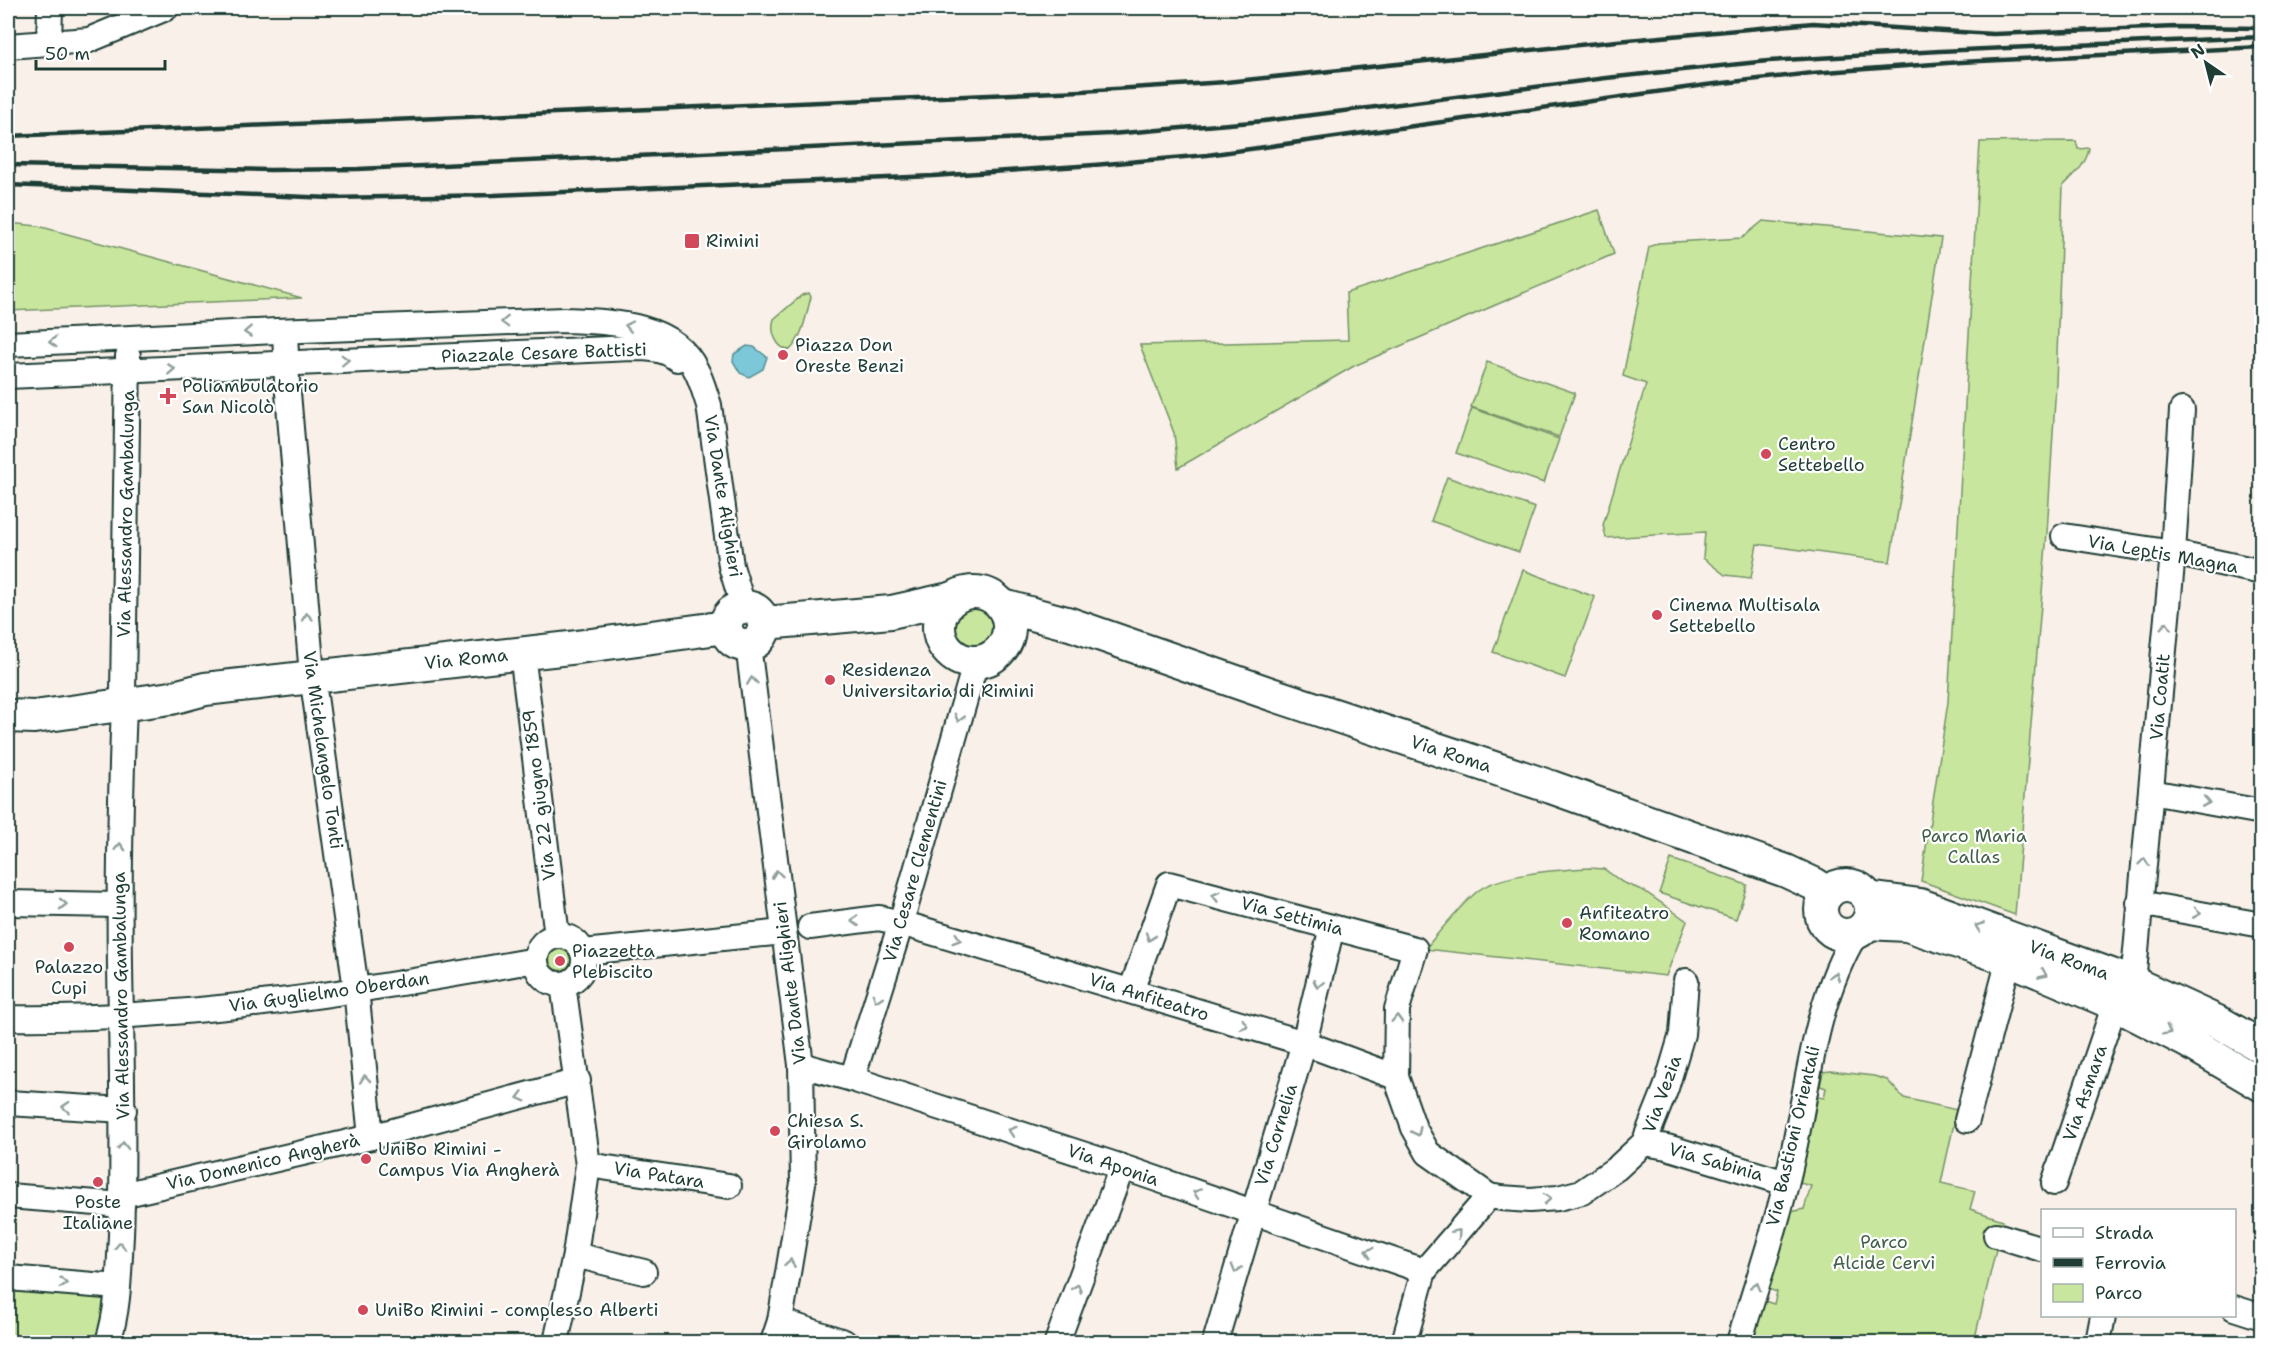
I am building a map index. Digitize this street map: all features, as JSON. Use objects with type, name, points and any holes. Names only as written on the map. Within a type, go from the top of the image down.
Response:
[{"type":"main road","points":[[975,591],[995,598],[1003,606],[1008,616],[1009,627],[1002,648],[994,656],[973,662],[953,655],[945,647],[940,637],[941,615],[954,598],[975,591]]},
{"type":"main road","name":"Via Roma","points":[[8,715],[32,707],[124,699],[172,686],[205,689],[745,625],[891,612],[954,598]]},
{"type":"main road","name":"Via Roma","points":[[1003,606],[1070,624],[1683,833],[1786,871],[1827,893]]},
{"type":"main road","name":"Via Roma","points":[[891,612],[923,621],[940,637]]},
{"type":"main road","points":[[1007,638],[1070,624]]},
{"type":"main road","points":[[1849,885],[1862,891],[1864,918],[1843,935],[1836,934],[1826,926],[1821,913],[1821,906],[1827,893],[1839,886],[1849,885]]},
{"type":"main road","name":"Via Roma","points":[[1864,918],[1920,905],[2124,993],[2187,1041],[2252,1081]]},
{"type":"main road","name":"Via Roma","points":[[1864,918],[1907,925],[2009,959],[2220,1023],[2262,1047]]},
{"type":"street","points":[[49,42],[50,8]]},
{"type":"street","points":[[8,46],[89,40],[161,8]]},
{"type":"street","name":"Piazzale Cesare Battisti","points":[[8,344],[564,320],[607,322],[648,331],[682,350],[696,369],[703,386]]},
{"type":"street","points":[[285,331],[286,362]]},
{"type":"street","points":[[127,339],[128,371]]},
{"type":"street","name":"Piazzale Cesare Battisti","points":[[8,376],[286,362],[652,348],[673,355],[703,386]]},
{"type":"street","name":"Via Michelangelo Tonti","points":[[286,362],[312,675],[356,989],[371,1137]]},
{"type":"street","name":"Via Alessandro Gambalunga","points":[[108,1342],[113,1325],[118,1287],[122,1200],[123,1110],[118,905],[124,699],[128,371]]},
{"type":"street","name":"Via Dante Alighieri","points":[[703,386],[709,405],[731,566],[745,625],[801,1065],[803,1183],[776,1332]]},
{"type":"street","name":"Via Coatit","points":[[2124,993],[2139,903],[2151,792],[2173,553],[2182,410]]},
{"type":"street","name":"Via Leptis Magna","points":[[2064,536],[2173,553],[2262,572]]},
{"type":"street","name":"Via 22 giugno 1859","points":[[522,653],[557,936]]},
{"type":"street","name":"Via Cesare Clementini","points":[[852,1079],[901,923],[974,668],[973,662]]},
{"type":"street","points":[[2151,792],[2262,812]]},
{"type":"street","name":"Via Settimia","points":[[1131,991],[1169,884],[1415,949]]},
{"type":"street","points":[[8,903],[118,905]]},
{"type":"street","points":[[2139,903],[2262,925]]},
{"type":"street","points":[[810,927],[879,918],[901,923]]},
{"type":"street","name":"Via Bastioni Orientali","points":[[1739,1342],[1786,1183],[1820,1021],[1843,955],[1864,918]]},
{"type":"street","name":"Via Anfiteatro","points":[[901,923],[1304,1043],[1396,1077]]},
{"type":"street","name":"Via Cornelia","points":[[1215,1342],[1304,1043],[1332,927]]},
{"type":"street","points":[[584,952],[784,932]]},
{"type":"street","points":[[557,936],[570,938],[576,941],[584,952],[583,970],[571,982],[555,984],[541,975],[536,960],[544,942],[557,936]]},
{"type":"street","name":"Via Vezia","points":[[1415,949],[1396,1009],[1396,1077],[1414,1128],[1428,1153],[1489,1196],[1530,1200],[1558,1198],[1582,1192],[1617,1168],[1644,1143],[1666,1088],[1682,1034],[1686,981]]},
{"type":"street","name":"Via Roma","points":[[1967,1120],[2009,959]]},
{"type":"street","name":"Via Guglielmo Oberdan","points":[[8,1018],[121,1016],[234,1007],[536,960]]},
{"type":"street","points":[[556,1340],[575,1255],[588,1165],[563,984]]},
{"type":"street","name":"Via Asmara","points":[[2054,1183],[2124,993]]},
{"type":"street","name":"Via Aponia","points":[[801,1065],[852,1079],[1122,1167],[1424,1271]]},
{"type":"street","name":"Via Domenico Angherà","points":[[8,1196],[122,1200],[371,1137],[578,1081]]},
{"type":"street","name":"Via Roma","points":[[2252,1081],[2262,1101]]},
{"type":"street","points":[[8,1104],[123,1110]]},
{"type":"street","name":"Via Sabinia","points":[[1644,1143],[1667,1147],[1786,1183]]},
{"type":"street","name":"Via Patara","points":[[588,1165],[729,1186]]},
{"type":"street","points":[[1057,1342],[1122,1167]]},
{"type":"street","points":[[1404,1342],[1424,1271],[1489,1196]]},
{"type":"street","points":[[1996,1234],[2041,1248]]},
{"type":"street","points":[[575,1255],[644,1272]]},
{"type":"street","points":[[8,1278],[118,1287]]},
{"type":"street","points":[[2236,1308],[2262,1317]]},
{"type":"street","points":[[2098,1342],[2103,1317]]},
{"type":"street","points":[[776,1332],[844,1342]]},
{"type":"green space","name":"Parco Maria Callas","points":[[2076,141],[2078,149],[2089,148],[2083,164],[2063,186],[2056,383],[2047,533],[2015,915],[1921,881],[1948,702],[1980,142]]},
{"type":"green space","points":[[1599,210],[1614,254],[1354,366],[1178,468],[1174,433],[1140,345],[1348,340],[1346,293]]},
{"type":"green space","name":"Centro Settebello","points":[[1763,221],[1941,238],[1890,562],[1757,544],[1751,578],[1725,575],[1703,558],[1705,532],[1606,538],[1603,525],[1646,384],[1623,376],[1649,247],[1658,243],[1742,238]]},
{"type":"green space","points":[[8,223],[38,226],[302,298],[8,311]]},
{"type":"green space","points":[[809,293],[811,297],[801,332],[790,350],[785,349],[775,339],[774,319],[802,295]]},
{"type":"green space","points":[[1487,362],[1575,393],[1559,437],[1471,407]]},
{"type":"green space","points":[[1472,408],[1559,439],[1544,483],[1456,453]]},
{"type":"green space","points":[[1447,477],[1535,508],[1519,552],[1431,521]]},
{"type":"green space","points":[[1523,570],[1595,597],[1565,678],[1493,652]]},
{"type":"green space","points":[[974,609],[988,614],[993,628],[988,642],[974,647],[960,642],[955,628],[960,614]]},
{"type":"green space","points":[[1671,859],[1747,885],[1736,919],[1659,893]]},
{"type":"green space","name":"Anfiteatro Romano","points":[[1589,868],[1604,869],[1622,882],[1644,891],[1687,921],[1666,976],[1425,949],[1465,903],[1489,884],[1532,873]]},
{"type":"green space","points":[[560,942],[572,947],[577,959],[572,971],[560,976],[548,971],[543,959],[548,947]]},
{"type":"green space","name":"Parco Alcide Cervi","points":[[1823,1072],[1874,1076],[1887,1080],[1904,1098],[1957,1110],[1941,1183],[1975,1191],[1970,1209],[2003,1220],[1974,1342],[1749,1342],[1761,1300],[1774,1304],[1777,1292],[1765,1288],[1791,1212],[1804,1209],[1811,1186],[1800,1183],[1818,1097],[1824,1098],[1826,1088],[1820,1086]]},
{"type":"green space","points":[[8,1283],[109,1294],[97,1342],[8,1342]]},
{"type":"water","points":[[747,346],[754,347],[767,357],[763,369],[749,377],[740,373],[733,361],[734,354]]},
{"type":"railway","points":[[8,136],[1082,91],[1226,82],[1813,23],[1993,34],[2176,27],[2262,28]]},
{"type":"railway","points":[[8,165],[270,170],[358,169],[1111,134],[1264,121],[1606,78],[1768,61],[2262,37]]},
{"type":"railway","points":[[8,185],[331,198],[494,195],[933,176],[1207,155],[1706,85],[1812,73],[1961,62],[2262,47]]},
{"type":"place","name":"Rimini","points":[[692,241]]},
{"type":"place","name":"Piazza Don Oreste Benzi","points":[[783,355]]},
{"type":"place","name":"Poliambulatorio San Nicolò","points":[[168,396]]},
{"type":"place","name":"Centro Settebello","points":[[1766,454]]},
{"type":"place","name":"Cinema Multisala Settebello","points":[[1657,615]]},
{"type":"place","name":"Residenza Universitaria di Rimini","points":[[830,680]]},
{"type":"place","name":"Anfiteatro Romano","points":[[1567,923]]},
{"type":"place","name":"Palazzo Cupi","points":[[69,947]]},
{"type":"place","name":"Piazzetta Plebiscito","points":[[560,961]]},
{"type":"place","name":"Chiesa S. Girolamo","points":[[775,1131]]},
{"type":"place","name":"UniBo Rimini - Campus Via Angherà","points":[[366,1159]]},
{"type":"place","name":"Poste Italiane","points":[[98,1182]]},
{"type":"place","name":"UniBo Rimini - complesso Alberti","points":[[363,1310]]}]
